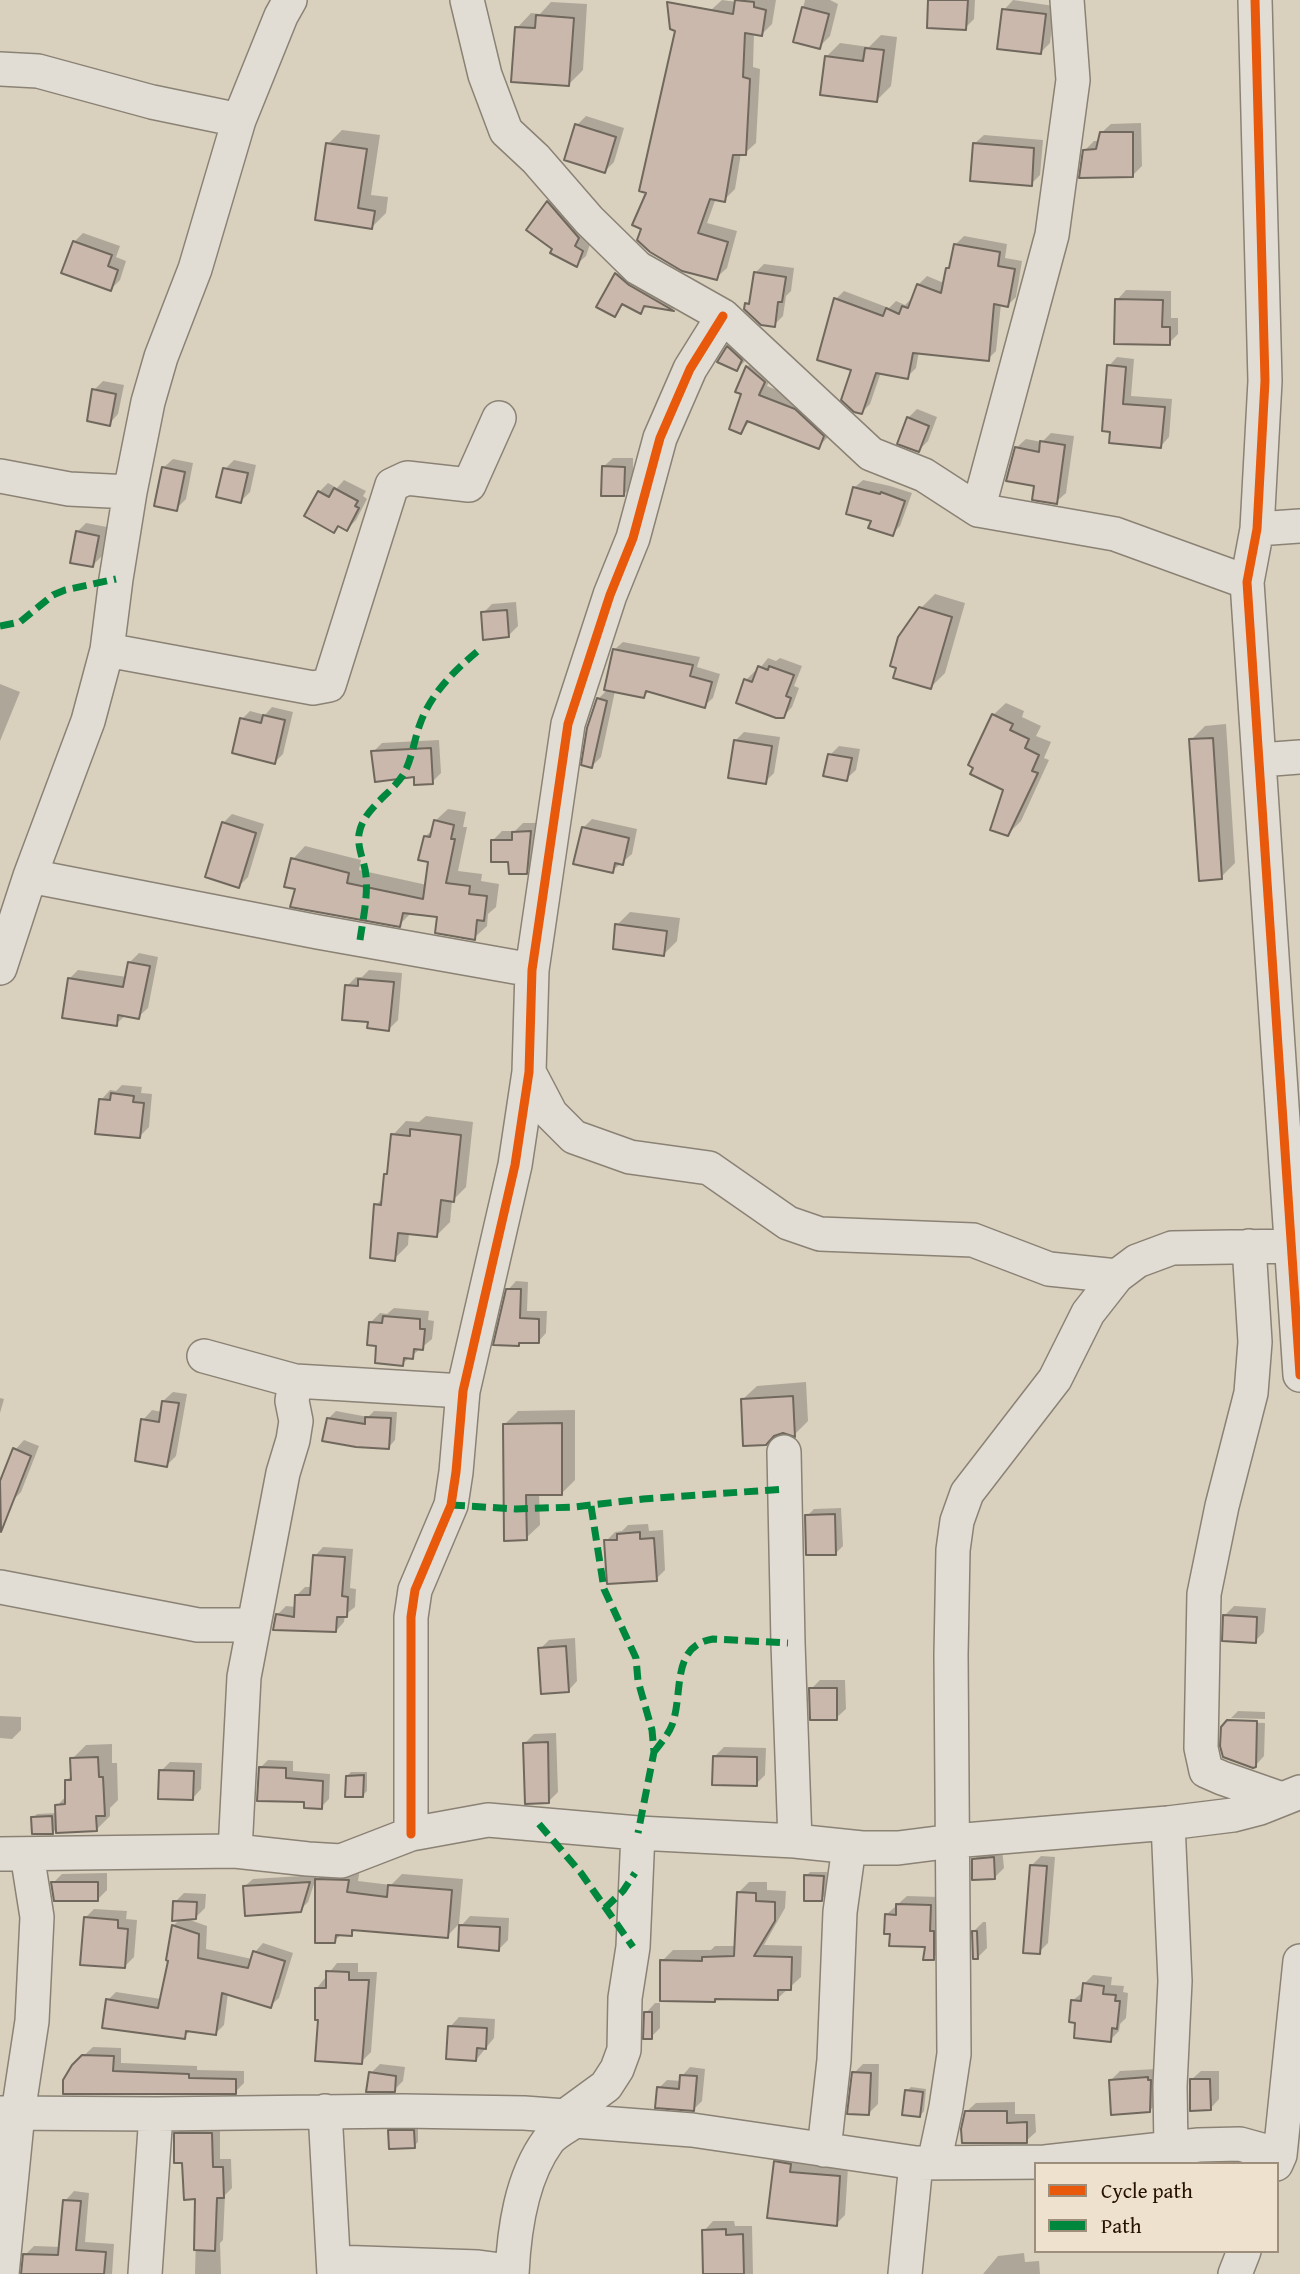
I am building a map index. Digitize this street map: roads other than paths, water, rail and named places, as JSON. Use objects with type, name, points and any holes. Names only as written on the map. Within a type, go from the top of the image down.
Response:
[{"type":"street","points":[[467,0],[485,75],[506,131],[536,159],[589,220],[638,268],[723,316],[871,454],[924,475],[978,510],[1115,534],[1247,582]]},
{"type":"street","points":[[978,510],[1052,235],[1073,80],[1067,0]]},
{"type":"street","points":[[1255,0],[1265,381],[1256,530],[1247,582],[1260,760],[1289,1028],[1300,1375]]},
{"type":"street","points":[[0,968],[30,876],[88,721],[107,650],[130,492],[148,402],[161,357],[195,269],[239,120],[278,5]]},
{"type":"street","points":[[0,69],[38,71],[152,102],[239,120]]},
{"type":"street","points":[[411,1834],[411,1617],[415,1591],[451,1504],[463,1391],[515,1165],[529,1072],[532,970],[568,724],[610,595],[633,538],[660,438],[690,369],[723,316]]},
{"type":"street","points":[[107,650],[313,688],[329,685],[392,485],[407,478],[469,485],[499,418]]},
{"type":"street","points":[[0,476],[27,483],[130,492]]},
{"type":"street","points":[[1256,530],[1300,526]]},
{"type":"street","points":[[1260,760],[1300,757]]},
{"type":"street","points":[[30,876],[532,970]]},
{"type":"street","points":[[529,1072],[551,1114],[573,1137],[630,1157],[709,1168],[788,1223],[820,1234],[973,1240],[1049,1269],[1117,1276]]},
{"type":"street","points":[[905,2274],[925,2163],[946,2107],[954,2054],[951,1655],[953,1550],[957,1521],[967,1493],[1055,1379],[1088,1313],[1117,1276],[1137,1261],[1172,1248],[1295,1245]]},
{"type":"street","points":[[1249,1246],[1255,1342],[1251,1393],[1222,1506],[1204,1594],[1201,1748],[1206,1771],[1222,1778],[1291,1795]]},
{"type":"street","points":[[204,1356],[295,1381],[463,1391]]},
{"type":"street","points":[[235,1851],[244,1677],[284,1473],[293,1440],[296,1421],[292,1401],[295,1381]]},
{"type":"street","points":[[784,1452],[795,1840]]},
{"type":"street","points":[[0,1587],[198,1625],[254,1625]]},
{"type":"street","points":[[2,2274],[9,2113],[32,2021],[37,1917],[14,1854],[235,1851],[308,1860],[341,1861],[411,1834],[488,1820],[638,1833],[898,1848],[1233,1815],[1260,1808],[1291,1795]]},
{"type":"street","points":[[1168,1823],[1175,1981],[1170,2086],[1171,2148]]},
{"type":"street","points":[[512,2274],[515,2237],[529,2174],[549,2139],[606,2086],[617,2069],[624,2050],[625,1998],[633,1947],[638,1833]]},
{"type":"street","points":[[824,2150],[834,2060],[840,1912],[849,1847]]},
{"type":"street","points":[[1045,2162],[1199,2145],[1240,2144],[1278,2159],[1300,1961]]},
{"type":"street","points":[[325,2111],[334,2268],[478,2267],[506,2274]]},
{"type":"street","points":[[9,2113],[403,2111],[570,2119],[692,2130],[925,2163],[1034,2162]]},
{"type":"street","points":[[145,2274],[156,2114]]},
{"type":"street","points":[[1235,2274],[1243,2253]]}]
